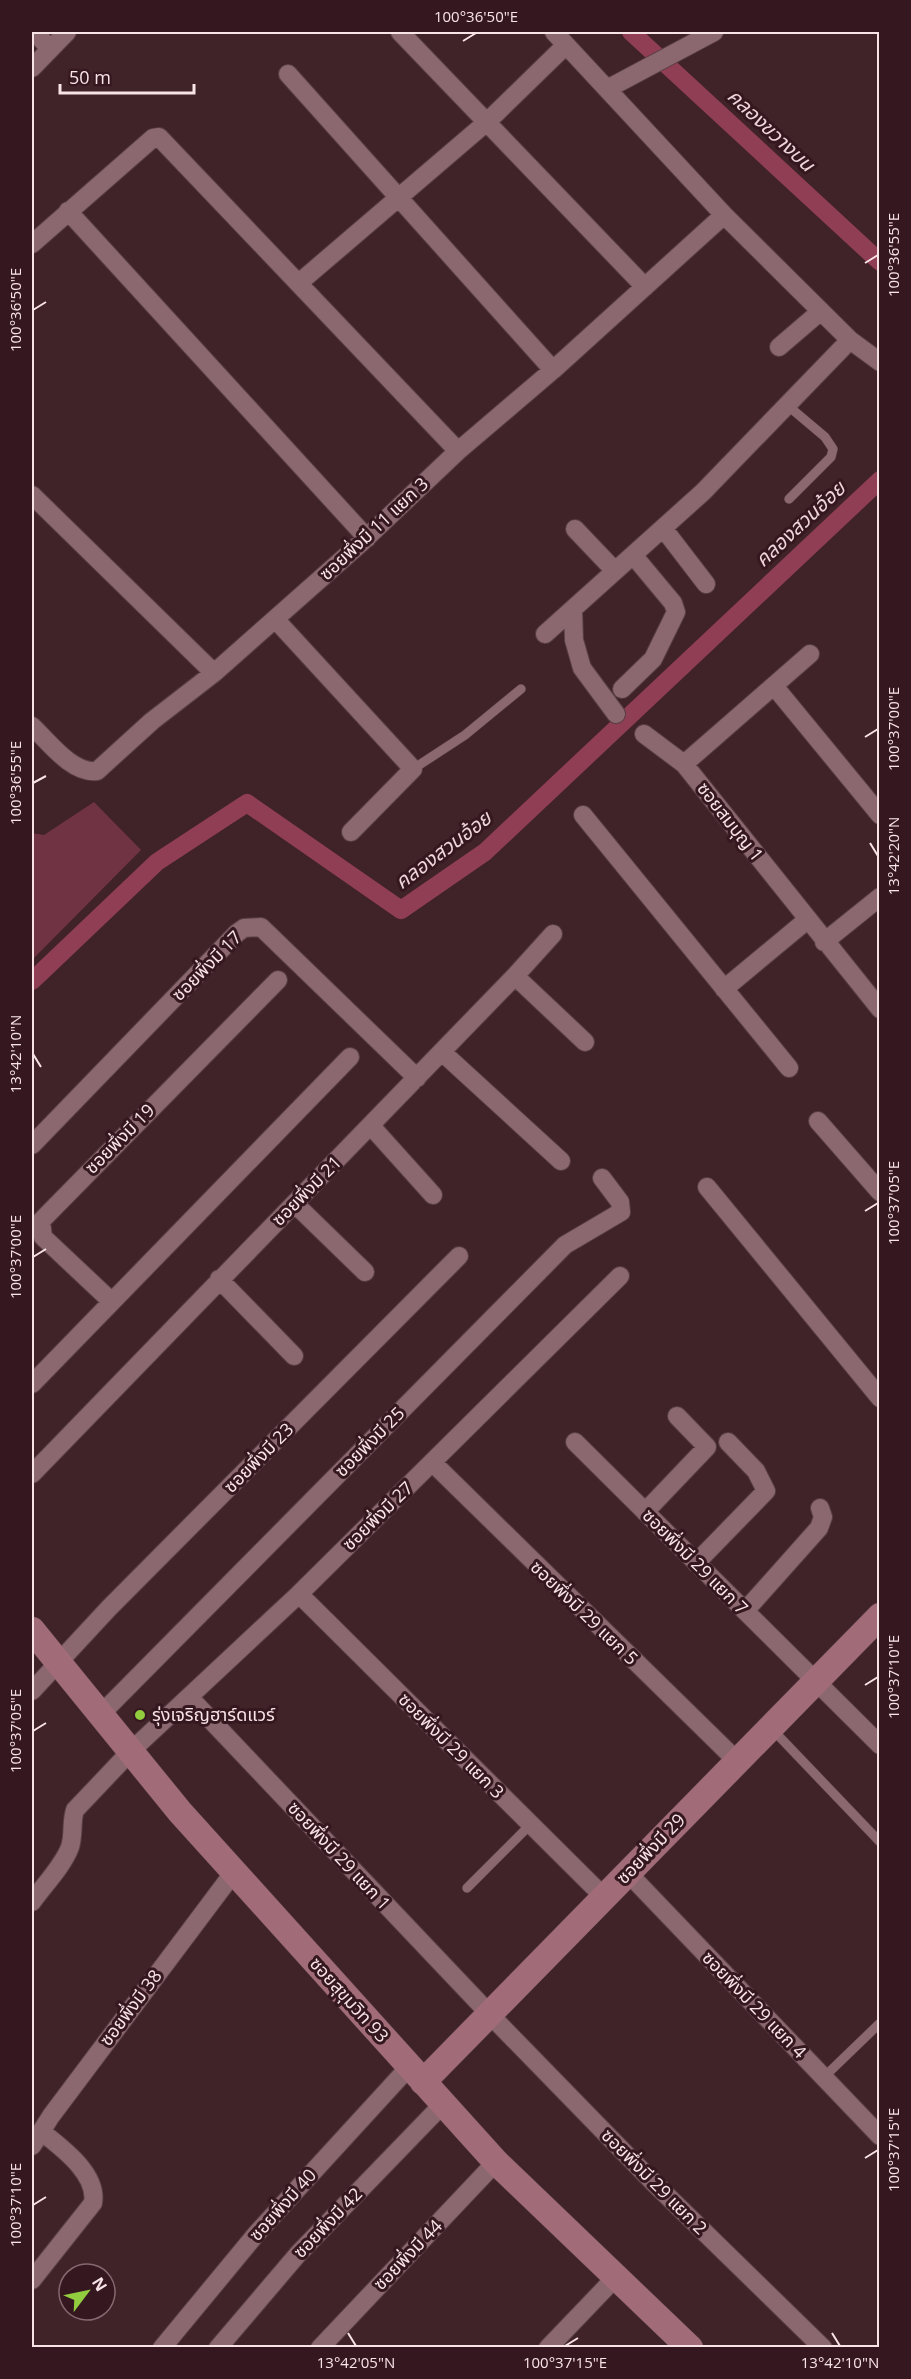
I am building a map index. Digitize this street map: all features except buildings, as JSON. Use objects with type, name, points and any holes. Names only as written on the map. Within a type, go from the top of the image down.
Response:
[{"type":"street","points":[[36,32],[50,49]]},
{"type":"street","points":[[32,68],[67,32]]},
{"type":"street","points":[[400,32],[645,287]]},
{"type":"street","points":[[607,89],[714,32]]},
{"type":"street","points":[[300,282],[488,121],[560,38],[724,215],[850,340],[879,362]]},
{"type":"street","points":[[288,74],[553,370]]},
{"type":"street","points":[[32,244],[153,138],[159,137],[300,282],[458,451]]},
{"type":"street","points":[[68,212],[367,538]]},
{"type":"street","name":"ซอยพึ่งมี 11 แยก 3","points":[[32,726],[74,765],[91,772],[97,771],[152,721],[214,673],[276,620],[367,538],[458,451],[553,370],[724,215]]},
{"type":"street","points":[[779,347],[821,311]]},
{"type":"street","points":[[545,634],[703,492],[850,340]]},
{"type":"street","points":[[32,495],[214,673]]},
{"type":"street","points":[[663,528],[706,585]]},
{"type":"street","points":[[575,529],[615,571]]},
{"type":"street","points":[[622,689],[653,659],[676,612],[673,603],[633,555]]},
{"type":"street","points":[[573,609],[574,640],[582,668],[616,714]]},
{"type":"street","points":[[276,620],[413,769],[351,832]]},
{"type":"street","name":"ซอยสมบุญ 1","points":[[810,654],[684,764],[824,942],[876,999]]},
{"type":"street","points":[[774,686],[879,815]]},
{"type":"street","points":[[644,734],[684,764]]},
{"type":"street","points":[[583,815],[789,1068]]},
{"type":"street","points":[[824,942],[879,897]]},
{"type":"street","points":[[724,989],[807,920]]},
{"type":"street","name":"ซอยพึ่งมี 17","points":[[32,1145],[237,933],[251,926],[261,927],[417,1078]]},
{"type":"street","name":"ซอยพึ่งมี 21","points":[[32,1474],[219,1279],[296,1204],[554,934]]},
{"type":"street","points":[[515,976],[585,1042]]},
{"type":"street","name":"ซอยพึ่งมี 19","points":[[111,1301],[43,1237],[41,1221],[278,980]]},
{"type":"street","points":[[442,1052],[561,1161]]},
{"type":"street","points":[[32,1384],[350,1057]]},
{"type":"street","points":[[818,1121],[879,1192]]},
{"type":"street","points":[[371,1126],[433,1195]]},
{"type":"street","name":"ซอยพึ่งมี 25","points":[[101,1714],[565,1245],[621,1212],[620,1202],[602,1178]]},
{"type":"street","points":[[707,1187],[879,1398]]},
{"type":"street","points":[[296,1204],[365,1272]]},
{"type":"street","name":"ซอยพึ่งมี 23","points":[[32,1691],[459,1256]]},
{"type":"street","name":"ซอยพึ่งมี 27","points":[[32,1902],[71,1845],[72,1820],[75,1810],[131,1751],[299,1594],[620,1276]]},
{"type":"street","points":[[219,1279],[294,1356]]},
{"type":"street","points":[[645,1512],[707,1447],[677,1416]]},
{"type":"street","name":"ซอยพึ่งมี 29 แยก 7","points":[[575,1442],[879,1745]]},
{"type":"street","points":[[696,1563],[765,1491],[756,1471],[728,1442]]},
{"type":"street","name":"ซอยพึ่งมี 29 แยก 5","points":[[433,1463],[737,1761]]},
{"type":"street","points":[[745,1611],[819,1528],[823,1517],[820,1508]]},
{"type":"street","name":"ซอยพึ่งมี 29 แยก 3","points":[[299,1594],[604,1897]]},
{"type":"street","name":"ซอยพึ่งมี 29","points":[[416,2074],[489,2014],[879,1616]]},
{"type":"street","name":"ซอยสุขุมวิท 93","points":[[32,1630],[180,1812],[496,2162],[690,2348]]},
{"type":"street","name":"ซอยพึ่งมี 29 แยก 1","points":[[189,1697],[489,2014]]},
{"type":"street","name":"ซอยพึ่งมี 38","points":[[37,2139],[51,2116],[234,1872]]},
{"type":"street","name":"ซอยพึ่งมี 29 แยก 4","points":[[628,1873],[879,2136]]},
{"type":"street","name":"ซอยพึ่งมี 29 แยก 2","points":[[489,2014],[652,2181],[823,2348]]},
{"type":"street","name":"ซอยพึ่งมี 40","points":[[162,2348],[256,2233],[416,2074]]},
{"type":"street","name":"ซอยพึ่งมี 42","points":[[218,2348],[298,2254],[444,2103]]},
{"type":"street","points":[[32,2280],[93,2203],[95,2193],[79,2166],[37,2139]]},
{"type":"street","name":"ซอยพึ่งมี 44","points":[[320,2348],[496,2162]]},
{"type":"street","points":[[548,2348],[615,2278]]},
{"type":"lane","points":[[787,405],[825,436],[833,449],[831,457],[789,499]]},
{"type":"lane","points":[[413,769],[465,735],[521,689]]},
{"type":"lane","points":[[771,1727],[879,1842]]},
{"type":"lane","points":[[467,1888],[531,1824]]},
{"type":"lane","points":[[823,2078],[879,2023]]},
{"type":"shaded area","points":[[94,802],[141,850],[32,960],[32,833],[44,835]]},
{"type":"waterway","name":"คลองขวางบน","points":[[631,32],[880,262]]},
{"type":"waterway","name":"คลองสวนอ้อย","points":[[32,981],[157,862],[247,803],[401,910],[485,852],[880,480]]},
{"type":"place","name":"รุ่งเจริญฮาร์ดแวร์","points":[[140,1715]]}]
